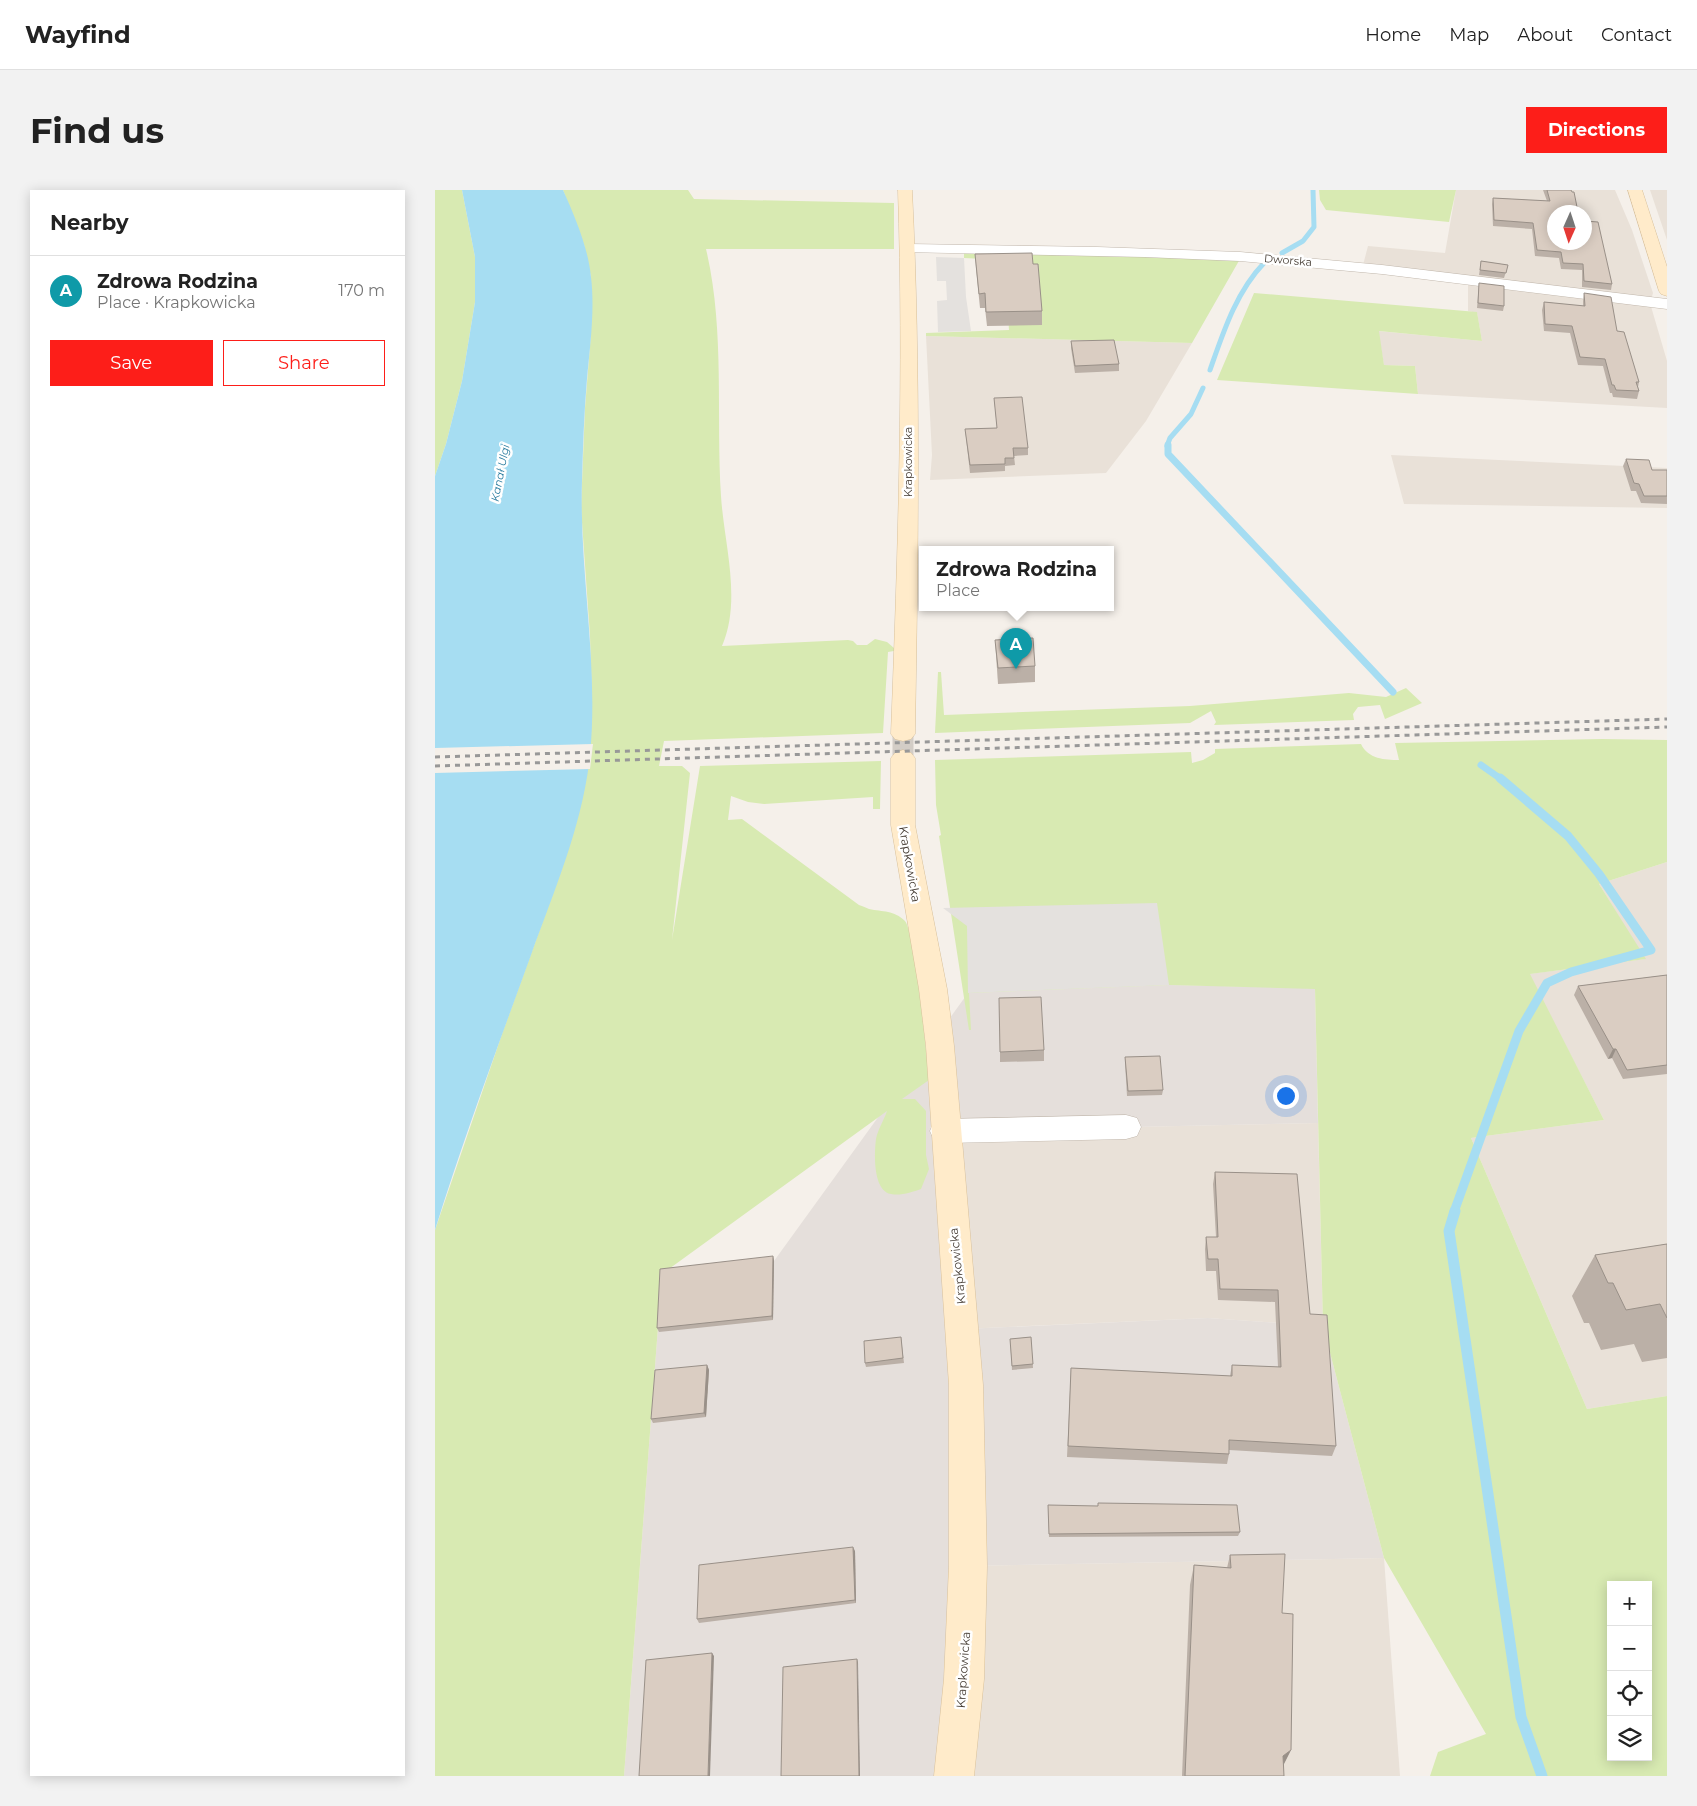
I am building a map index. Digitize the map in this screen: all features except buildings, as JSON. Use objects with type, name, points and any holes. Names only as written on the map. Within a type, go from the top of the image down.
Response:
[{"type":"street","name":"Krapkowicka","points":[[905,190],[908,249],[908,564],[903,746],[903,825],[933,989],[940,1046],[955,1257],[963,1329],[967,1442],[968,1566],[964,1679],[954,1776]]},
{"type":"street","points":[[1635,190],[1667,291]]},
{"type":"street","name":"Dworska","points":[[908,249],[1153,253],[1262,258],[1399,271],[1667,304]]},
{"type":"street","points":[[945,1131],[1126,1127]]},
{"type":"shaded area","points":[[1456,190],[1615,190],[1632,230],[1653,293],[1650,303],[1667,361],[1667,408],[1418,394],[1415,366],[1384,365],[1378,331],[1482,341],[1477,313],[1468,311],[1468,283],[1363,265],[1368,246],[1445,253]]},
{"type":"shaded area","points":[[1650,190],[1667,190],[1667,240]]},
{"type":"shaded area","points":[[936,257],[964,258],[966,297],[971,331],[938,332],[937,301],[947,300],[946,281],[937,281]]},
{"type":"shaded area","points":[[926,336],[1192,343],[1146,421],[1106,473],[930,480],[932,455]]},
{"type":"shaded area","points":[[1391,455],[1667,468],[1667,508],[1404,504]]},
{"type":"shaded area","points":[[1667,862],[1667,1396],[1587,1409],[1471,1138],[1604,1120],[1529,974],[1645,959],[1599,884]]},
{"type":"shaded area","points":[[1157,903],[1169,985],[968,993],[967,926],[943,908]]},
{"type":"shaded area","points":[[1169,985],[1315,988],[1318,1123],[945,1131],[964,1329],[1208,1318],[1323,1326],[1384,1558],[968,1566],[954,1776],[624,1776],[662,1274],[774,1261],[968,993]]},
{"type":"shaded area","points":[[1318,1123],[1323,1326],[1208,1318],[963,1329],[945,1131]]},
{"type":"shaded area","points":[[1384,1558],[1400,1776],[954,1776],[968,1566]]},
{"type":"green space","points":[[435,190],[462,190],[475,257],[475,302],[462,381],[446,444],[435,476]]},
{"type":"green space","points":[[563,190],[688,190],[694,199],[894,203],[894,249],[706,249],[716,310],[721,496],[731,591],[731,610],[722,646],[848,640],[853,641],[857,645],[867,645],[875,639],[887,642],[894,648],[894,651],[888,652],[883,733],[664,741],[659,766],[682,766],[690,773],[672,940],[700,766],[881,761],[880,809],[873,809],[873,797],[764,804],[748,802],[731,796],[728,820],[742,819],[859,905],[869,909],[892,913],[905,921],[913,948],[929,1080],[902,1099],[915,1099],[926,1111],[926,1155],[929,1169],[921,1189],[891,1194],[881,1186],[876,1171],[875,1146],[878,1132],[887,1111],[662,1274],[624,1776],[435,1776],[435,1230],[503,1031],[561,871],[582,799],[592,703],[590,636],[581,508],[585,408],[591,333],[591,277],[584,245]]},
{"type":"green space","points":[[1319,190],[1456,190],[1449,222],[1326,210],[1320,200]]},
{"type":"green space","points":[[964,253],[1240,259],[1192,343],[926,336],[926,333],[1009,330],[1004,260],[964,258]]},
{"type":"green space","points":[[1254,293],[1477,312],[1482,341],[1379,331],[1384,365],[1415,366],[1418,394],[1217,380]]},
{"type":"green space","points":[[938,672],[941,672],[944,715],[1190,706],[1349,693],[1386,697],[1406,688],[1422,703],[1385,719],[1380,705],[1358,707],[1353,714],[1354,720],[1214,725],[1216,722],[1211,711],[1190,723],[935,733]]},
{"type":"green space","points":[[1602,739],[1667,740],[1667,862],[1599,884],[1646,959],[1530,974],[1604,1120],[1471,1138],[1587,1409],[1667,1396],[1667,1776],[1430,1776],[1438,1752],[1486,1734],[1384,1558],[1323,1326],[1315,989],[1169,985],[969,993],[971,1030],[969,1030],[939,836],[941,835],[936,805],[935,760],[1191,752],[1192,763],[1203,760],[1215,753],[1215,749],[1361,744],[1372,756],[1399,760],[1395,743]]},
{"type":"water","name":"Kanał Ulgi","points":[[462,190],[563,190],[587,255],[592,290],[592,315],[584,417],[582,515],[591,652],[592,721],[586,781],[567,857],[469,1126],[435,1230],[435,476],[446,444],[462,381],[475,302],[475,257]]},
{"type":"pier","points":[[593,744],[590,769],[435,773],[435,748]]},
{"type":"waterway","points":[[1282,253],[1303,241],[1314,227],[1313,190]]},
{"type":"waterway","points":[[1210,370],[1225,328],[1238,300],[1254,274],[1264,263]]},
{"type":"waterway","points":[[1167,446],[1170,438],[1191,414],[1203,388]]},
{"type":"waterway","points":[[1168,445],[1168,454],[1393,692]]},
{"type":"waterway","points":[[1481,765],[1501,779]]},
{"type":"waterway","points":[[1454,1212],[1519,1031],[1547,983],[1571,972],[1651,950],[1599,874],[1568,836],[1500,778]]},
{"type":"waterway","points":[[1455,1211],[1449,1231],[1521,1717],[1542,1776]]},
{"type":"tunnel","points":[[903,734],[903,758]]},
{"type":"railway","points":[[435,757],[1667,719]]},
{"type":"railway","points":[[435,766],[1667,727]]},
{"type":"place","name":"Zdrowa Rodzina","points":[[1016,669]]}]
